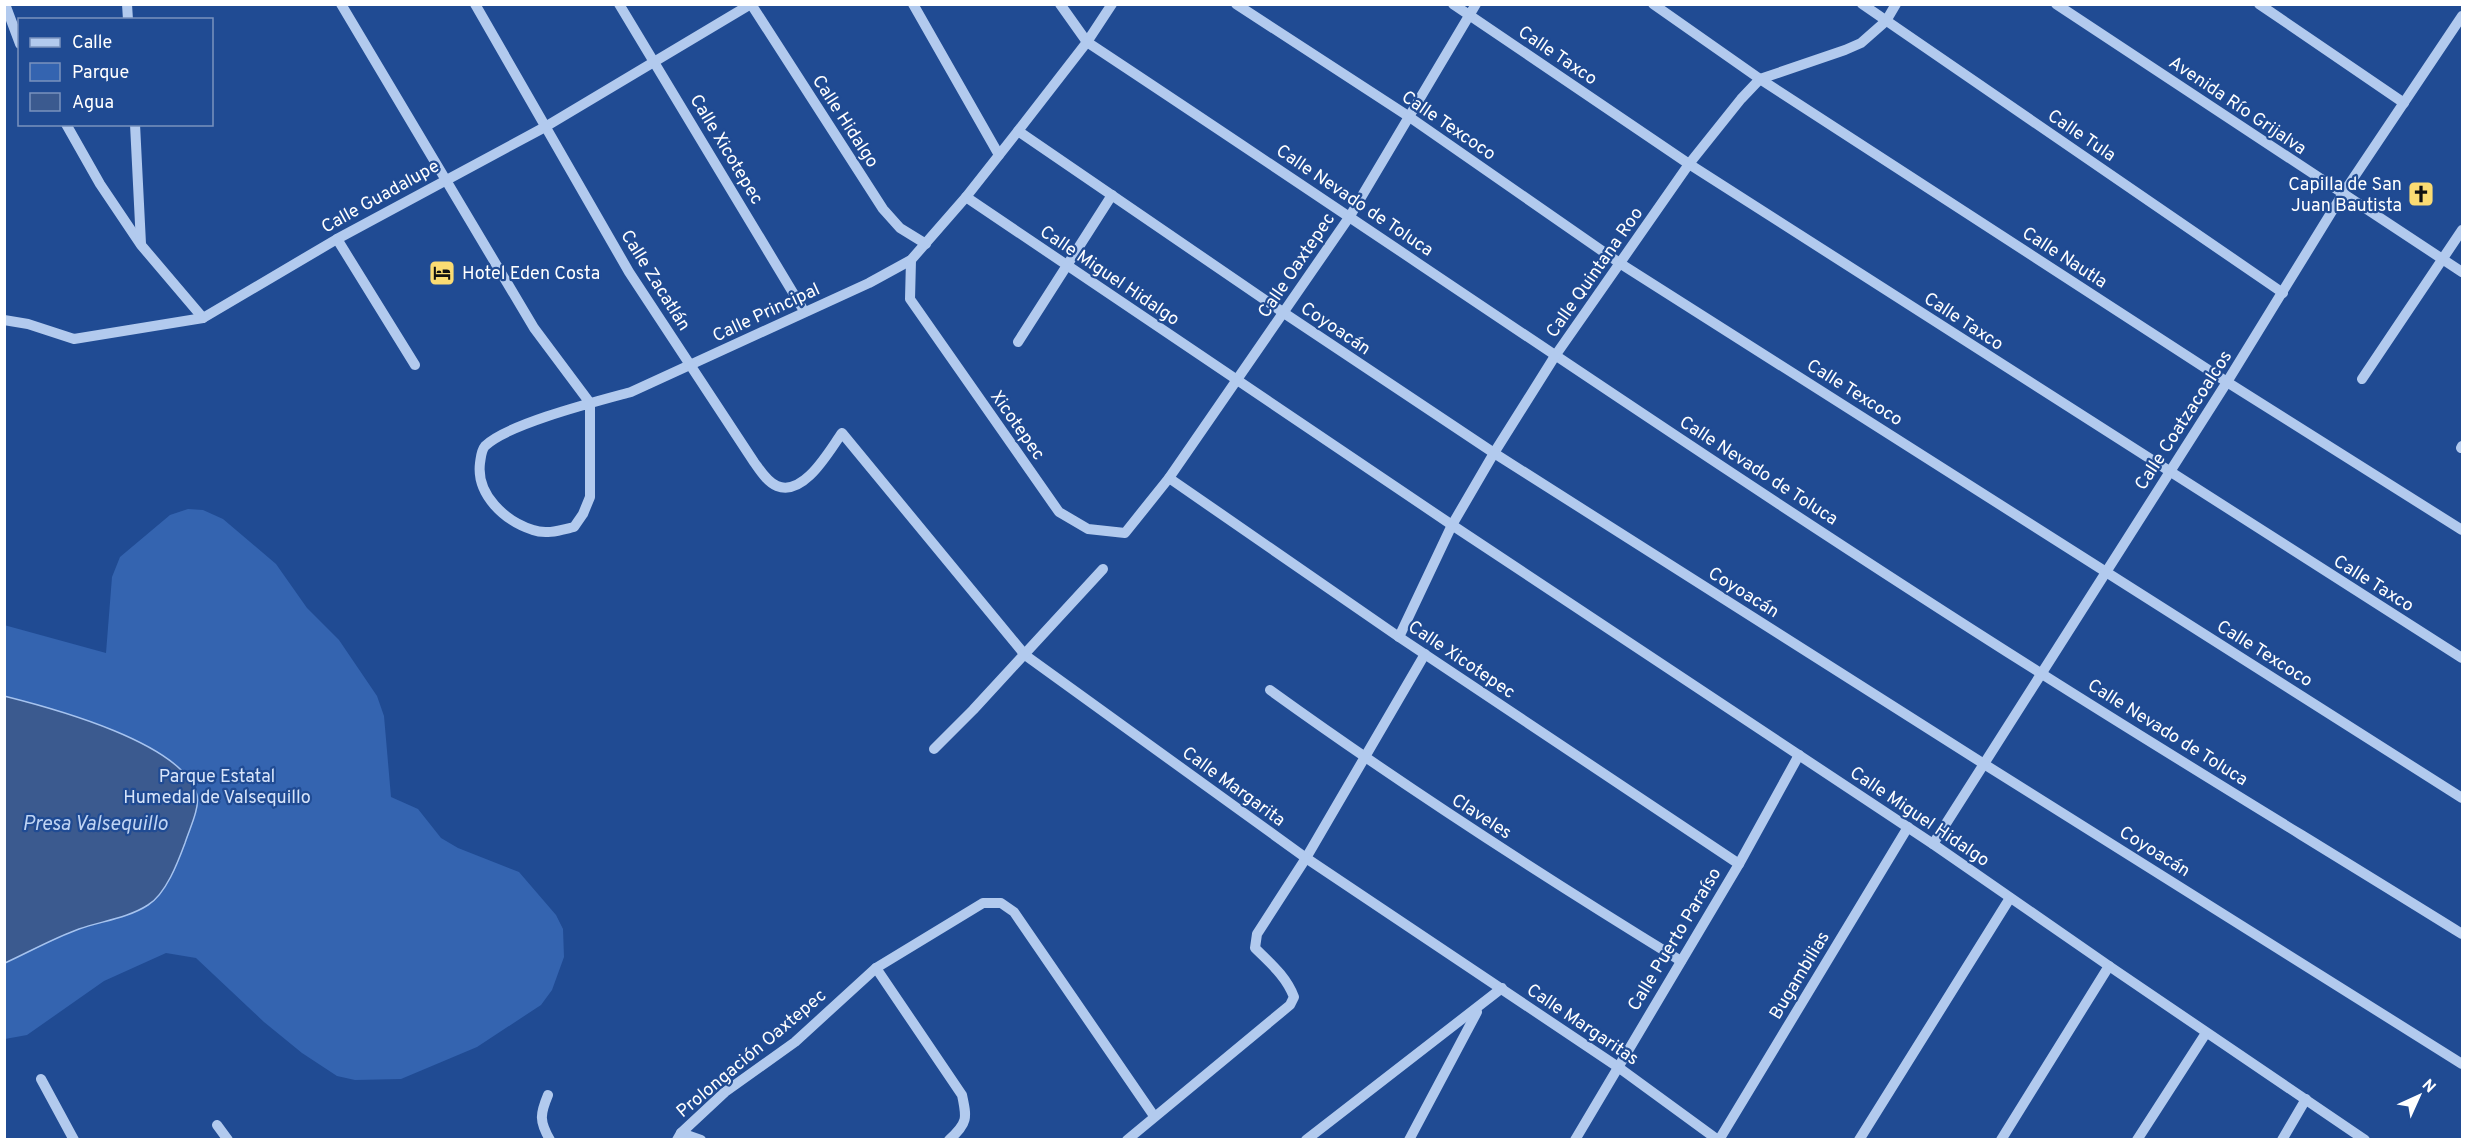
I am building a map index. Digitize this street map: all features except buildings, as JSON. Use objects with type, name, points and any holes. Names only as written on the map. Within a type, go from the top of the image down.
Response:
[{"type":"street","points":[[5,4],[18,39]]},
{"type":"street","points":[[341,4],[534,328],[590,403]]},
{"type":"street","name":"Calle Zacatlán","points":[[475,4],[629,272],[766,477],[777,486],[794,487],[805,482],[842,433]]},
{"type":"street","name":"Calle Xicotepec","points":[[619,4],[804,311]]},
{"type":"street","name":"Calle Guadalupe","points":[[4,320],[28,324],[74,339],[203,318],[444,179],[545,127],[751,4]]},
{"type":"street","name":"Calle Hidalgo","points":[[751,4],[884,209],[900,228],[926,244]]},
{"type":"street","points":[[913,4],[999,155]]},
{"type":"street","name":"Calle Nevado de Toluca","points":[[1060,4],[1087,42],[1350,216],[1555,356],[2041,673],[2463,934]]},
{"type":"street","name":"Calle Principal","points":[[590,403],[590,497],[584,514],[574,527],[554,532],[535,531],[515,522],[495,507],[484,490],[479,469],[482,449],[497,435],[590,403],[631,392],[869,283],[911,260],[966,197],[1018,131],[1087,42],[1112,4]]},
{"type":"street","name":"Calle Texcoco","points":[[1236,4],[1408,116],[1621,264],[2463,798]]},
{"type":"street","name":"Calle Taxco","points":[[1454,4],[1689,164],[2463,658]]},
{"type":"street","name":"Calle Oaxtepec","points":[[1125,532],[1169,478],[1350,216],[1476,4]]},
{"type":"street","name":"Calle Nautla","points":[[1653,4],[1760,79],[2228,382],[2463,530]]},
{"type":"street","name":"Calle Tula","points":[[1862,4],[2283,293]]},
{"type":"street","name":"Calle Quintana Roo","points":[[1399,637],[1452,525],[1494,453],[1555,356],[1689,164],[1760,79],[1861,43],[1886,21],[1896,4]]},
{"type":"street","name":"Avenida Río Grijalva","points":[[2056,4],[2342,195],[2463,272]]},
{"type":"street","points":[[2259,4],[2404,103]]},
{"type":"street","name":"Calle Coatzacoalcos","points":[[1933,844],[2228,382],[2342,195],[2463,16]]},
{"type":"street","points":[[67,126],[100,184],[141,245],[203,318]]},
{"type":"street","points":[[135,126],[141,245]]},
{"type":"street","name":"Coyoacán","points":[[1018,131],[1494,453],[2463,1064]]},
{"type":"street","points":[[1018,342],[1112,195]]},
{"type":"street","name":"Calle Miguel Hidalgo","points":[[966,197],[1452,525],[1800,754],[2365,1140]]},
{"type":"street","points":[[2362,379],[2463,230]]},
{"type":"street","points":[[337,239],[415,365]]},
{"type":"street","name":"Xicotepec","points":[[911,260],[910,299],[1059,512],[1088,529],[1125,532]]},
{"type":"street","name":"Calle Margarita","points":[[842,433],[1025,655],[1306,858],[1428,938]]},
{"type":"street","name":"Calle Xicotepec","points":[[1169,478],[1399,637],[1739,864]]},
{"type":"street","points":[[934,749],[1025,655],[1103,569]]},
{"type":"street","points":[[1127,1140],[1290,1005],[1294,997],[1278,970],[1255,948],[1257,934],[1306,858],[1425,654]]},
{"type":"street","name":"Claveles","points":[[1270,690],[1365,758],[1551,881],[1681,961]]},
{"type":"street","name":"Calle Puerto Paraíso","points":[[1575,1140],[1739,864],[1800,754]]},
{"type":"street","name":"Bugambilias","points":[[1718,1140],[1908,827]]},
{"type":"street","points":[[1859,1140],[2010,898]]},
{"type":"street","name":"Prolongación Oaxtepec","points":[[679,1136],[724,1092],[795,1042],[876,968],[983,903],[1001,903],[1014,912],[1154,1116]]},
{"type":"street","name":"Calle Margaritas","points":[[1428,938],[1618,1067],[1718,1140]]},
{"type":"street","points":[[2001,1140],[2109,966]]},
{"type":"street","points":[[876,968],[962,1095],[967,1115],[961,1129],[949,1140]]},
{"type":"street","points":[[1306,1140],[1502,988]]},
{"type":"street","points":[[1409,1140],[1480,1006]]},
{"type":"street","points":[[2137,1140],[2206,1032]]},
{"type":"street","points":[[41,1079],[74,1140]]},
{"type":"street","points":[[548,1095],[540,1113],[544,1129],[550,1140]]},
{"type":"street","points":[[2282,1140],[2306,1099]]},
{"type":"street","points":[[218,1125],[228,1140]]},
{"type":"street","points":[[679,1136],[701,1140]]},
{"type":"green space","name":"Parque Estatal Humedal de Valsequillo","points":[[188,509],[203,510],[223,519],[276,564],[307,608],[339,640],[377,696],[384,716],[391,797],[418,809],[441,838],[458,848],[519,872],[556,915],[563,929],[564,957],[552,990],[541,1005],[477,1047],[401,1079],[355,1080],[337,1076],[302,1053],[264,1022],[196,958],[166,953],[104,981],[27,1035],[5,1039],[4,625],[106,653],[112,577],[120,557],[170,515]]},
{"type":"water","name":"Presa Valsequillo","points":[[4,696],[83,719],[143,744],[168,759],[187,776],[198,800],[194,819],[175,868],[166,886],[154,900],[132,913],[70,933],[5,963]]},
{"type":"place","name":"Capilla de San Juan Bautista","points":[[2421,194]]},
{"type":"place","name":"Hotel Eden Costa","points":[[442,273]]}]
